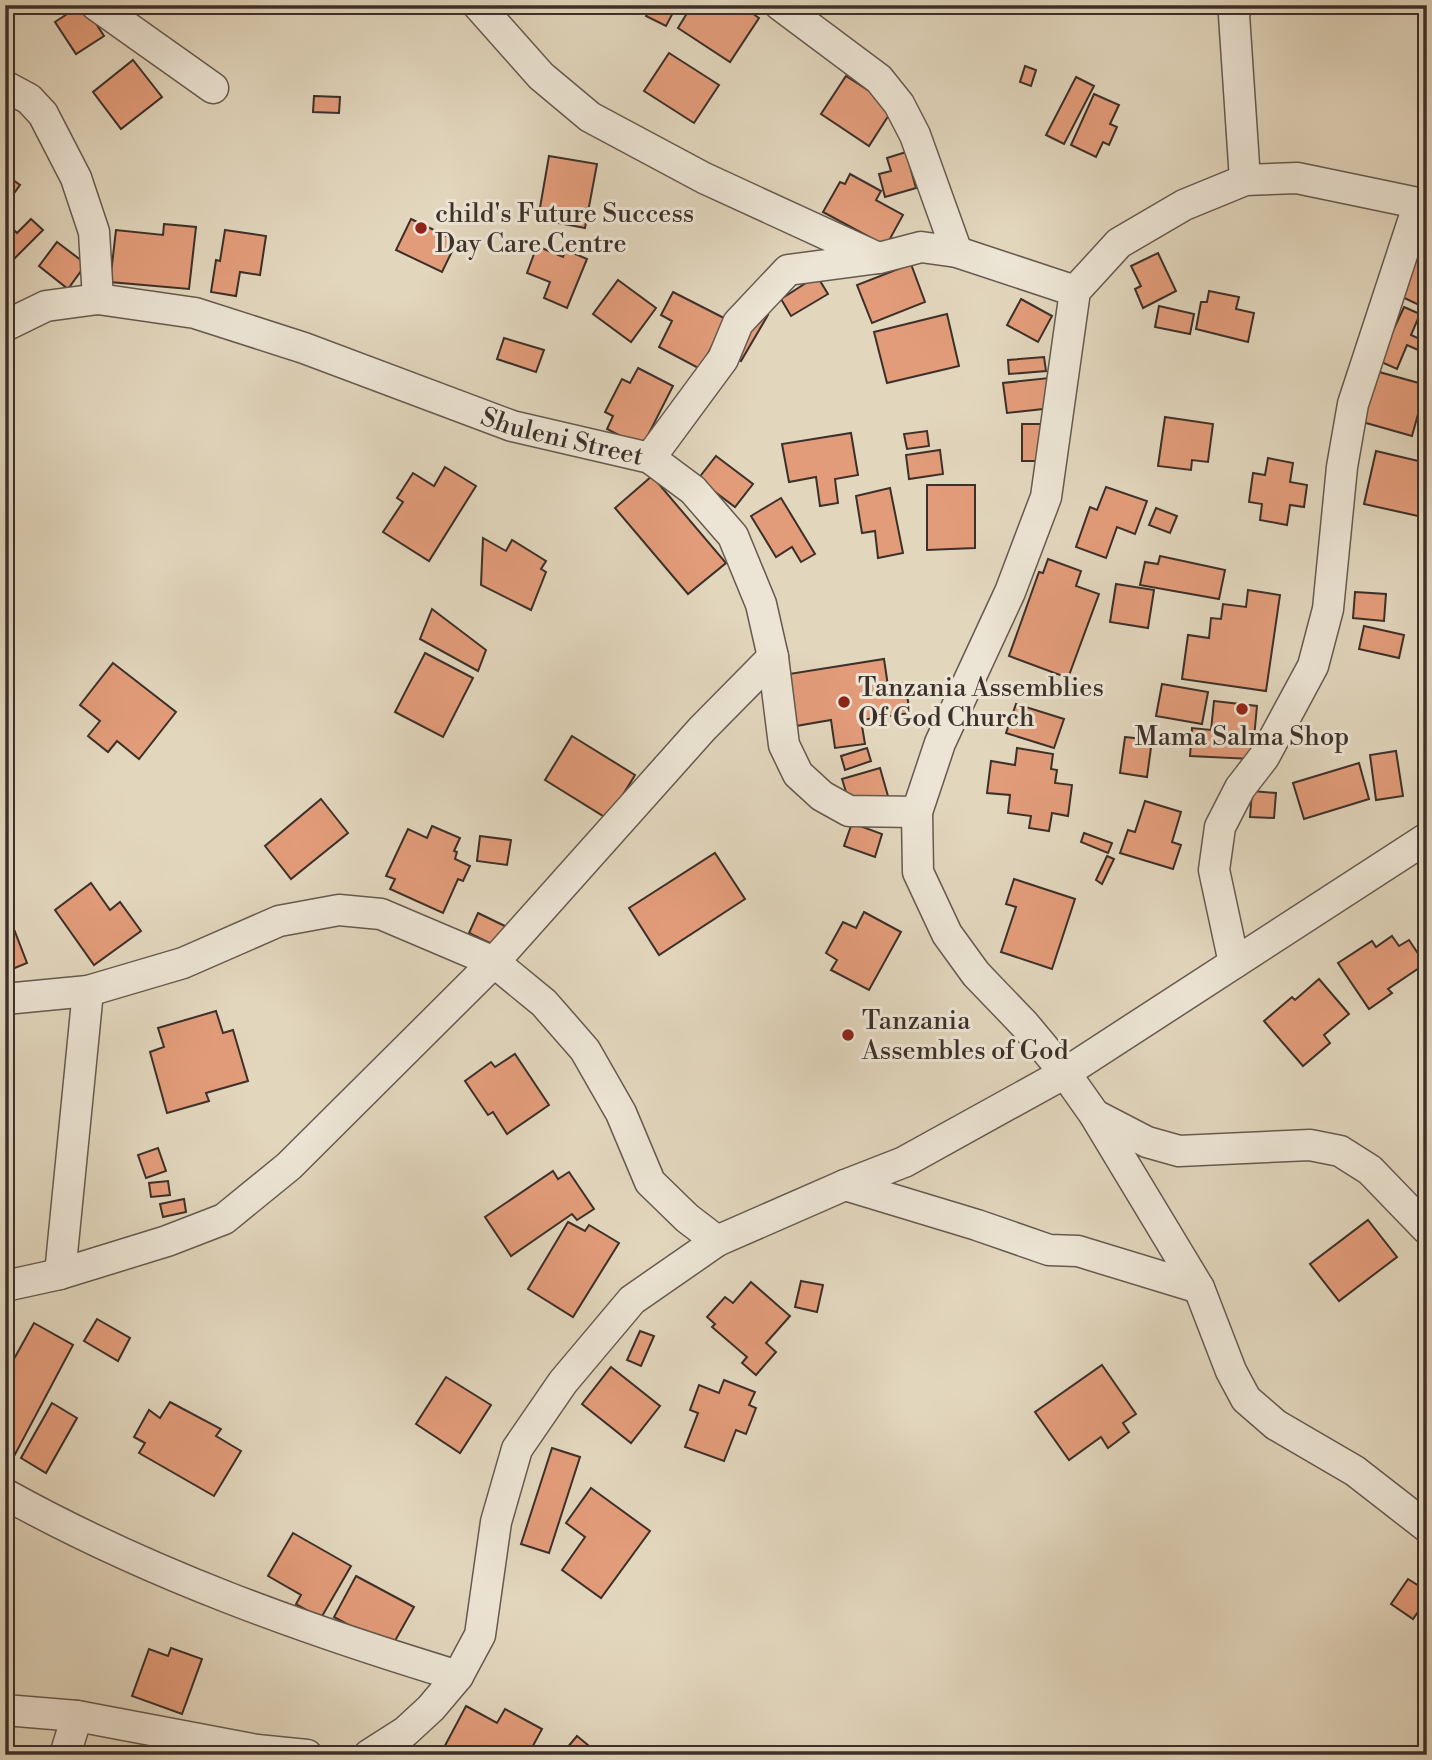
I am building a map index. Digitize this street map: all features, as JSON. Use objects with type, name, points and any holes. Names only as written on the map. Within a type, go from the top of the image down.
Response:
[{"type":"street","points":[[96,5],[213,88]]},
{"type":"street","points":[[478,5],[541,76],[590,117],[704,178],[879,258]]},
{"type":"street","points":[[780,5],[879,79],[899,104],[915,135],[957,252]]},
{"type":"street","points":[[1237,5],[1234,15],[1245,180]]},
{"type":"street","points":[[5,86],[29,99],[43,114],[76,178],[94,232],[98,299]]},
{"type":"street","points":[[1234,963],[1214,870],[1220,827],[1240,788],[1264,757],[1313,666],[1328,609],[1342,467],[1353,404],[1423,204],[1297,178],[1245,180],[1184,205],[1119,243],[1075,291],[1046,497],[1010,592],[940,743],[917,811],[918,872],[947,934],[976,974],[1025,1025],[1065,1073],[1094,1114],[1199,1288],[1231,1371],[1246,1399],[1276,1425],[1355,1471],[1427,1527]]},
{"type":"street","points":[[650,458],[723,359],[738,323],[788,270],[879,258],[921,247],[957,252],[1075,291]]},
{"type":"street","name":"Shuleni Street","points":[[5,326],[46,306],[98,299],[195,313],[304,348],[512,426],[650,458],[693,490],[733,536],[761,604],[773,657],[785,745],[798,774],[822,796],[849,811],[917,811]]},
{"type":"street","points":[[5,1286],[60,1274],[167,1241],[224,1219],[289,1166],[494,962],[702,729],[773,657]]},
{"type":"street","points":[[369,1755],[405,1732],[431,1708],[458,1676],[480,1635],[496,1522],[517,1449],[563,1382],[632,1300],[717,1241],[904,1162],[1065,1073],[1427,838]]},
{"type":"street","points":[[5,999],[88,991],[183,964],[279,922],[340,910],[381,914],[494,962],[544,1003],[585,1050],[621,1113],[650,1182],[687,1218],[717,1241]]},
{"type":"street","points":[[60,1274],[88,991]]},
{"type":"street","points":[[1094,1114],[1147,1142],[1179,1151],[1310,1145],[1340,1152],[1370,1170],[1427,1229]]},
{"type":"street","points":[[845,1185],[1049,1250],[1078,1251],[1199,1288]]},
{"type":"street","points":[[5,1494],[120,1553],[352,1644],[458,1676]]},
{"type":"street","points":[[5,1710],[77,1716],[257,1750],[306,1755]]},
{"type":"street","points":[[65,1755],[77,1716]]},
{"type":"building","points":[[84,5],[104,36],[76,54],[55,22]]},
{"type":"building","points":[[652,5],[677,5],[666,26],[646,16]]},
{"type":"building","points":[[692,5],[740,5],[759,18],[730,62],[678,28]]},
{"type":"building","points":[[669,53],[719,85],[694,123],[644,91]]},
{"type":"building","points":[[133,60],[162,97],[121,129],[93,92]]},
{"type":"building","points":[[1025,66],[1036,70],[1031,86],[1020,82]]},
{"type":"building","points":[[846,76],[894,107],[869,146],[821,114]]},
{"type":"building","points":[[1076,77],[1094,86],[1064,144],[1046,135]]},
{"type":"building","points":[[1094,94],[1119,105],[1110,124],[1117,127],[1109,145],[1103,142],[1096,157],[1071,145]]},
{"type":"building","points":[[314,96],[340,97],[339,113],[313,112]]},
{"type":"building","points":[[906,152],[916,188],[885,197],[879,174],[891,171],[887,158]]},
{"type":"building","points":[[549,156],[597,164],[585,228],[538,219]]},
{"type":"building","points":[[5,174],[20,185],[5,206]]},
{"type":"building","points":[[850,174],[881,191],[876,200],[903,215],[886,246],[823,212],[840,182],[845,184]]},
{"type":"building","points":[[31,219],[43,230],[9,264],[5,260],[5,233],[11,227],[17,233]]},
{"type":"building","points":[[411,219],[457,241],[442,272],[396,250]]},
{"type":"building","points":[[164,224],[196,227],[189,289],[110,282],[116,230],[163,235]]},
{"type":"building","points":[[225,230],[266,236],[260,275],[240,272],[236,296],[211,292],[216,260],[220,261]]},
{"type":"building","points":[[1425,239],[1427,289],[1419,305],[1398,295]]},
{"type":"building","points":[[57,242],[86,264],[68,289],[39,266]]},
{"type":"building","points":[[537,246],[563,257],[566,250],[587,259],[567,308],[544,298],[550,282],[527,273]]},
{"type":"building","points":[[1158,253],[1176,291],[1143,308],[1135,289],[1141,286],[1131,266]]},
{"type":"building","points":[[911,264],[925,302],[872,323],[857,285]]},
{"type":"building","points":[[817,276],[828,294],[791,316],[781,299]]},
{"type":"building","points":[[618,280],[656,308],[631,342],[593,314]]},
{"type":"building","points":[[1209,291],[1239,297],[1236,309],[1254,313],[1248,342],[1196,329],[1201,302],[1207,302]]},
{"type":"building","points":[[673,292],[726,319],[700,369],[659,347],[672,321],[661,315]]},
{"type":"building","points":[[1021,299],[1052,316],[1038,342],[1007,325]]},
{"type":"building","points":[[1159,306],[1194,314],[1190,334],[1155,327]]},
{"type":"building","points":[[1404,307],[1420,314],[1411,335],[1422,340],[1418,350],[1407,345],[1397,369],[1379,361]]},
{"type":"building","points":[[756,309],[768,315],[741,361],[730,354]]},
{"type":"building","points":[[947,314],[959,366],[887,383],[874,332]]},
{"type":"building","points":[[504,338],[544,350],[536,372],[497,359]]},
{"type":"building","points":[[1044,357],[1046,371],[1009,374],[1008,360]]},
{"type":"building","points":[[638,368],[673,386],[642,447],[607,429],[613,416],[605,412],[622,379],[630,383]]},
{"type":"building","points":[[1372,370],[1426,385],[1412,436],[1359,421]]},
{"type":"building","points":[[1049,378],[1052,408],[1007,413],[1003,383]]},
{"type":"building","points":[[1165,417],[1213,424],[1208,462],[1192,460],[1191,470],[1158,466]]},
{"type":"building","points":[[1022,424],[1043,424],[1043,461],[1022,461]]},
{"type":"building","points":[[927,431],[929,446],[907,449],[904,434]]},
{"type":"building","points":[[851,433],[858,475],[835,479],[838,503],[820,506],[816,477],[789,482],[782,444]]},
{"type":"building","points":[[940,450],[943,474],[909,479],[906,455]]},
{"type":"building","points":[[1376,451],[1427,463],[1427,518],[1364,504]]},
{"type":"building","points":[[716,456],[753,484],[735,507],[698,479]]},
{"type":"building","points":[[1268,458],[1293,463],[1290,482],[1307,485],[1304,507],[1290,505],[1287,525],[1260,520],[1262,504],[1249,502],[1253,473],[1265,475]]},
{"type":"building","points":[[445,467],[476,486],[429,561],[383,532],[403,502],[397,498],[413,473],[434,486]]},
{"type":"building","points":[[652,476],[726,563],[688,594],[615,508]]},
{"type":"building","points":[[927,485],[975,485],[975,548],[927,550]]},
{"type":"building","points":[[1106,487],[1147,501],[1135,534],[1117,527],[1106,558],[1076,547],[1090,507],[1097,510]]},
{"type":"building","points":[[890,488],[903,553],[878,558],[875,531],[862,533],[856,496]]},
{"type":"building","points":[[781,498],[815,554],[801,562],[792,547],[776,557],[751,516]]},
{"type":"building","points":[[1156,508],[1177,516],[1170,533],[1149,525]]},
{"type":"building","points":[[483,538],[506,551],[512,540],[546,561],[541,569],[546,572],[531,610],[481,585]]},
{"type":"building","points":[[1160,556],[1225,570],[1219,599],[1140,585],[1145,562],[1158,564]]},
{"type":"building","points":[[1048,559],[1081,571],[1076,586],[1099,594],[1068,678],[1009,656],[1039,572],[1043,573]]},
{"type":"building","points":[[1116,584],[1154,590],[1148,628],[1110,622]]},
{"type":"building","points":[[1248,590],[1280,595],[1266,691],[1182,679],[1188,635],[1209,638],[1211,618],[1221,619],[1223,604],[1246,607]]},
{"type":"building","points":[[1355,592],[1386,594],[1384,621],[1353,618]]},
{"type":"building","points":[[432,609],[486,650],[478,671],[420,639]]},
{"type":"building","points":[[1364,626],[1404,635],[1399,658],[1359,649]]},
{"type":"building","points":[[425,653],[473,678],[443,737],[395,712]]},
{"type":"building","points":[[884,659],[888,686],[905,683],[910,713],[861,720],[865,744],[835,748],[831,720],[796,726],[789,674]]},
{"type":"building","points":[[113,663],[176,712],[139,759],[117,741],[108,752],[88,736],[100,721],[80,705]]},
{"type":"building","points":[[1162,684],[1208,692],[1202,724],[1156,716]]},
{"type":"building","points":[[1214,701],[1257,706],[1252,759],[1190,756],[1192,728],[1211,730]]},
{"type":"building","points":[[1016,704],[1064,719],[1054,748],[1006,733]]},
{"type":"building","points":[[572,736],[635,775],[608,819],[545,780]]},
{"type":"building","points":[[1125,737],[1152,740],[1147,777],[1120,773]]},
{"type":"building","points":[[867,748],[871,761],[845,770],[841,756]]},
{"type":"building","points":[[1017,748],[1053,754],[1051,769],[1057,770],[1055,783],[1072,785],[1068,816],[1052,813],[1049,831],[1029,828],[1031,816],[1008,813],[1010,795],[987,793],[991,761],[1015,765]]},
{"type":"building","points":[[1396,751],[1403,796],[1376,800],[1370,755]]},
{"type":"building","points":[[1359,763],[1369,799],[1304,819],[1293,783]]},
{"type":"building","points":[[880,768],[888,796],[851,808],[842,779]]},
{"type":"building","points":[[1252,791],[1276,793],[1274,818],[1250,817]]},
{"type":"building","points":[[321,799],[348,833],[291,879],[265,846]]},
{"type":"building","points":[[1145,801],[1181,812],[1172,842],[1181,845],[1173,869],[1120,853],[1128,830],[1135,832]]},
{"type":"building","points":[[852,823],[882,834],[875,857],[844,846]]},
{"type":"building","points":[[432,826],[460,838],[454,851],[457,852],[455,859],[470,866],[463,881],[458,879],[443,913],[390,889],[395,879],[386,876],[408,829],[427,838]]},
{"type":"building","points":[[1084,833],[1112,843],[1108,853],[1081,842]]},
{"type":"building","points":[[480,836],[511,840],[507,865],[477,861]]},
{"type":"building","points":[[715,853],[745,899],[659,955],[629,908]]},
{"type":"building","points":[[1107,856],[1114,859],[1102,884],[1096,880]]},
{"type":"building","points":[[1014,879],[1075,899],[1052,969],[1001,952],[1016,907],[1006,904]]},
{"type":"building","points":[[91,883],[110,910],[120,902],[141,931],[94,965],[55,910]]},
{"type":"building","points":[[7,911],[27,963],[5,972],[5,912]]},
{"type":"building","points":[[864,912],[901,932],[869,990],[831,970],[837,960],[826,953],[843,922],[856,928]]},
{"type":"building","points":[[478,913],[509,928],[500,948],[469,933]]},
{"type":"building","points":[[1392,936],[1399,946],[1409,940],[1425,964],[1388,989],[1392,993],[1369,1009],[1338,963],[1372,941],[1376,947]]},
{"type":"building","points":[[1319,979],[1349,1014],[1324,1035],[1330,1043],[1303,1066],[1264,1021],[1292,997],[1295,1000]]},
{"type":"building","points":[[216,1011],[223,1033],[233,1030],[248,1081],[206,1093],[209,1101],[167,1113],[150,1052],[164,1047],[158,1028]]},
{"type":"building","points":[[515,1054],[549,1105],[507,1134],[493,1112],[488,1115],[465,1081],[491,1062],[495,1067]]},
{"type":"building","points":[[158,1148],[166,1171],[146,1178],[138,1155]]},
{"type":"building","points":[[553,1171],[558,1179],[569,1172],[594,1209],[577,1220],[572,1214],[511,1256],[485,1217]]},
{"type":"building","points":[[168,1181],[170,1195],[151,1197],[149,1183]]},
{"type":"building","points":[[184,1199],[186,1212],[163,1217],[160,1204]]},
{"type":"building","points":[[1368,1220],[1397,1257],[1339,1301],[1310,1264]]},
{"type":"building","points":[[568,1222],[585,1231],[589,1225],[619,1243],[573,1317],[528,1289]]},
{"type":"building","points":[[801,1281],[823,1285],[817,1312],[795,1307]]},
{"type":"building","points":[[751,1282],[790,1316],[766,1343],[776,1352],[756,1375],[742,1363],[747,1357],[712,1327],[715,1324],[707,1317],[725,1297],[733,1303]]},
{"type":"building","points":[[97,1319],[130,1338],[118,1361],[84,1341]]},
{"type":"building","points":[[34,1323],[73,1345],[11,1462],[5,1459],[5,1375]]},
{"type":"building","points":[[640,1331],[654,1336],[641,1366],[627,1360]]},
{"type":"building","points":[[1102,1365],[1136,1414],[1123,1423],[1129,1432],[1108,1448],[1101,1437],[1069,1460],[1035,1412]]},
{"type":"building","points":[[611,1367],[660,1406],[631,1443],[582,1404]]},
{"type":"building","points":[[446,1377],[491,1405],[460,1453],[416,1424]]},
{"type":"building","points":[[724,1380],[755,1392],[749,1405],[756,1408],[746,1434],[736,1430],[724,1461],[685,1447],[698,1413],[690,1410],[699,1385],[719,1393]]},
{"type":"building","points":[[170,1402],[221,1429],[216,1436],[241,1451],[214,1496],[139,1453],[145,1443],[134,1437],[149,1410],[160,1418]]},
{"type":"building","points":[[52,1403],[77,1418],[46,1473],[21,1458]]},
{"type":"building","points":[[552,1448],[580,1457],[549,1553],[521,1544]]},
{"type":"building","points":[[591,1488],[650,1531],[601,1598],[562,1570],[585,1537],[566,1523]]},
{"type":"building","points":[[293,1533],[351,1566],[321,1618],[296,1604],[301,1595],[268,1576]]},
{"type":"building","points":[[356,1576],[414,1607],[391,1648],[334,1617]]},
{"type":"building","points":[[1408,1579],[1427,1591],[1427,1599],[1413,1619],[1391,1604]]},
{"type":"building","points":[[171,1648],[202,1659],[182,1714],[132,1696],[149,1649],[168,1656]]},
{"type":"building","points":[[466,1706],[497,1723],[505,1709],[542,1729],[528,1755],[440,1755]]},
{"type":"building","points":[[577,1736],[600,1755],[561,1755]]},
{"type":"place","name":"child's Future Success Day Care Centre","points":[[421,228]]},
{"type":"place","name":"Tanzania Assemblies Of God Church","points":[[844,702]]},
{"type":"place","name":"Mama Salma Shop","points":[[1242,709]]},
{"type":"place","name":"Tanzania Assembles of God","points":[[848,1035]]}]
